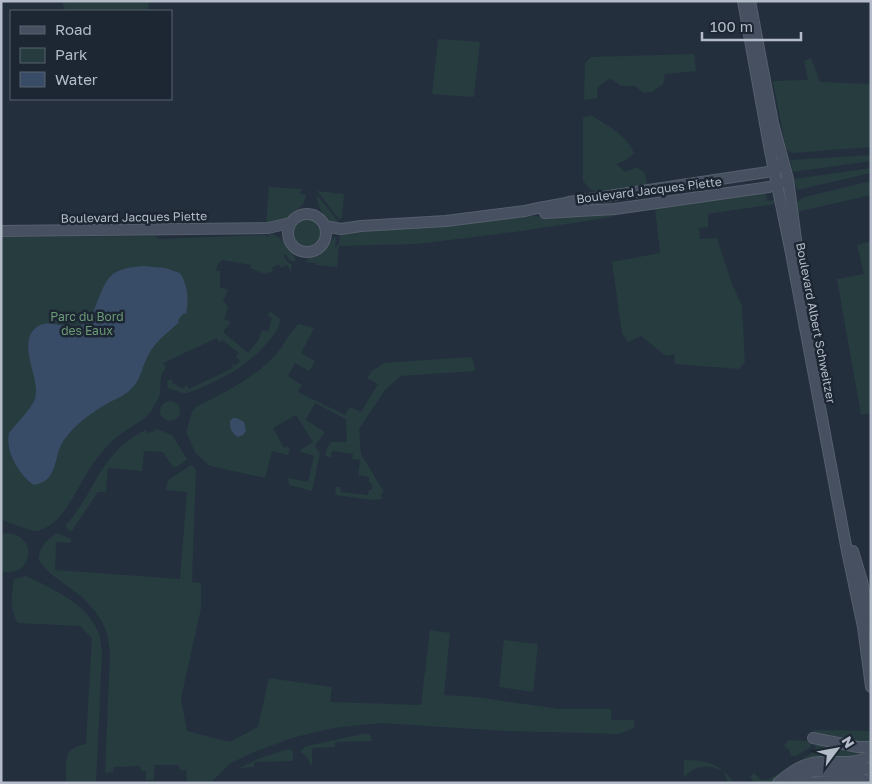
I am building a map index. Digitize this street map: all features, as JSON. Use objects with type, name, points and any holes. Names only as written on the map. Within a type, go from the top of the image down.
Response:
[{"type":"main road","points":[[743,1],[764,114],[779,164]]},
{"type":"main road","name":"Boulevard Albert Schweitzer","points":[[750,1],[779,164],[853,550],[862,581],[871,626]]},
{"type":"main road","name":"Boulevard Albert Schweitzer","points":[[779,164],[847,551],[862,625],[871,688]]},
{"type":"main road","name":"Boulevard Jacques Piette","points":[[325,226],[341,229],[446,221],[525,211],[569,202],[763,173],[779,164]]},
{"type":"main road","name":"Boulevard Jacques Piette","points":[[525,211],[545,213],[594,211],[784,187]]},
{"type":"main road","points":[[308,213],[318,217],[325,226],[324,240],[317,249],[306,252],[298,250],[293,247],[288,237],[290,223],[298,215],[308,213]]},
{"type":"main road","name":"Boulevard Jacques Piette","points":[[1,231],[268,228],[290,223]]},
{"type":"main road","name":"Boulevard Jacques Piette","points":[[268,228],[288,237]]},
{"type":"main road","name":"Boulevard Jacques Piette","points":[[324,240],[341,229]]},
{"type":"main road","points":[[813,738],[858,747],[871,747]]},
{"type":"main road","points":[[783,782],[790,772],[808,764],[855,762],[871,755]]},
{"type":"main road","points":[[783,782],[805,772],[871,768]]},
{"type":"main road","points":[[809,783],[861,779],[871,782]]},
{"type":"green space","points":[[62,1],[149,1],[148,10],[65,10]]},
{"type":"green space","points":[[438,39],[480,42],[474,97],[432,94]]},
{"type":"green space","points":[[694,54],[696,71],[665,74],[663,84],[652,92],[644,93],[635,86],[621,86],[610,78],[597,88],[598,98],[584,100],[585,63],[591,57]]},
{"type":"green space","points":[[811,58],[820,82],[871,84],[871,147],[792,153],[786,149],[773,81],[808,80],[804,61]]},
{"type":"green space","points":[[591,115],[616,131],[631,147],[634,153],[626,160],[616,164],[625,172],[637,167],[645,173],[647,185],[596,192],[590,189],[583,181],[583,118]]},
{"type":"green space","points":[[871,155],[871,161],[793,172],[790,160]]},
{"type":"green space","points":[[871,168],[871,173],[797,190],[794,179]]},
{"type":"green space","points":[[871,181],[871,195],[797,212],[797,202],[804,197]]},
{"type":"green space","points":[[269,187],[303,189],[299,193],[306,195],[303,205],[283,221],[266,223]]},
{"type":"green space","points":[[317,191],[344,194],[342,218],[339,219]]},
{"type":"green space","points":[[766,192],[767,201],[774,200],[774,204],[708,214],[708,227],[699,228],[700,239],[717,238],[732,284],[742,306],[745,362],[739,369],[675,364],[674,354],[666,356],[641,336],[628,342],[622,333],[612,262],[660,253],[655,208]]},
{"type":"green space","points":[[317,195],[338,221],[337,223],[333,222],[322,212]]},
{"type":"green space","points":[[620,214],[606,218],[515,232],[417,244],[339,246],[337,267],[315,265],[316,263],[306,262],[310,257],[322,252],[336,236],[335,248],[339,243],[340,235],[349,232],[427,227],[523,216],[577,217]]},
{"type":"green space","points":[[307,218],[313,219],[321,227],[321,239],[313,247],[307,248],[301,247],[293,239],[292,233],[293,227],[301,219]]},
{"type":"green space","name":"Parc du Bord des Eaux","points":[[269,233],[282,240],[292,252],[296,261],[290,261],[285,254],[283,256],[292,264],[291,272],[287,265],[281,268],[279,264],[272,268],[273,271],[265,274],[250,268],[251,265],[222,260],[217,266],[216,271],[220,271],[220,288],[227,289],[228,291],[223,300],[228,307],[224,319],[231,322],[223,332],[248,353],[258,341],[262,330],[268,331],[272,318],[268,316],[270,311],[280,319],[280,322],[274,335],[267,343],[249,360],[231,373],[188,393],[168,388],[167,381],[173,379],[172,383],[184,389],[186,384],[189,389],[233,368],[231,363],[235,366],[240,361],[236,357],[239,353],[222,340],[219,343],[217,338],[163,363],[166,368],[161,377],[160,394],[152,410],[144,418],[114,439],[104,450],[90,467],[68,506],[54,522],[46,528],[35,531],[1,519],[1,237],[155,236],[159,239],[266,235],[268,238]]},
{"type":"green space","points":[[871,241],[871,413],[861,415],[837,279],[864,274],[857,245]]},
{"type":"green space","points":[[299,324],[314,328],[301,353],[315,361],[309,371],[295,363],[288,376],[302,385],[298,392],[345,415],[350,407],[361,412],[378,384],[367,378],[372,371],[384,363],[469,357],[473,359],[475,371],[401,376],[385,390],[359,429],[361,454],[384,492],[381,494],[383,499],[372,500],[335,495],[336,487],[340,487],[341,492],[368,495],[369,490],[372,490],[372,483],[369,483],[369,477],[358,475],[360,460],[352,459],[353,454],[332,451],[331,457],[325,456],[331,442],[347,442],[346,419],[315,403],[306,420],[325,432],[315,446],[320,453],[312,491],[289,485],[288,478],[308,482],[314,456],[299,451],[313,442],[296,415],[273,428],[284,448],[288,446],[290,449],[288,455],[272,451],[265,478],[210,466],[196,454],[186,432],[192,412],[196,407],[236,386],[264,366],[277,354]]},
{"type":"green space","points":[[170,401],[177,404],[180,411],[177,418],[170,421],[163,418],[160,411],[163,404]]},
{"type":"green space","points":[[155,428],[172,435],[187,459],[178,466],[173,467],[163,452],[144,451],[142,471],[108,468],[106,492],[98,492],[71,532],[65,526],[84,500],[108,461],[130,439],[146,430],[147,433],[155,431]]},
{"type":"green space","points":[[191,465],[196,469],[192,582],[201,583],[201,608],[181,698],[187,731],[230,742],[258,727],[269,678],[332,687],[330,702],[421,705],[430,630],[450,633],[444,695],[475,697],[559,709],[611,709],[611,720],[634,720],[634,728],[619,734],[506,731],[381,723],[333,728],[292,738],[231,763],[210,783],[187,783],[186,770],[180,770],[179,765],[154,765],[154,780],[146,780],[146,771],[141,771],[140,766],[114,767],[113,772],[105,773],[110,653],[107,633],[94,610],[82,597],[51,574],[39,561],[40,552],[46,542],[57,533],[71,539],[71,543],[56,542],[55,570],[180,579],[187,492],[166,490],[168,480]]},
{"type":"green space","points":[[7,533],[17,536],[24,541],[28,548],[28,556],[25,563],[20,569],[12,572],[1,571],[1,534]]},
{"type":"green space","points":[[26,576],[58,592],[78,606],[94,623],[99,634],[102,654],[96,783],[66,783],[66,762],[69,753],[72,749],[86,744],[92,638],[80,626],[18,623],[12,607],[14,579]]},
{"type":"green space","points":[[504,640],[538,644],[533,692],[499,687]]},
{"type":"green space","points":[[813,730],[871,731],[871,744],[815,735]]},
{"type":"green space","points":[[370,734],[372,741],[335,742],[335,747],[312,748],[312,766],[306,756],[300,752],[305,747],[311,745]]},
{"type":"green space","points":[[788,740],[807,741],[810,742],[811,747],[796,756],[791,756],[789,750],[784,746]]},
{"type":"green space","points":[[816,741],[869,750],[867,755],[790,767],[770,783],[755,783],[750,777],[754,773],[761,780],[769,779],[812,753],[815,750]]},
{"type":"green space","points":[[288,749],[293,751],[293,761],[254,762],[254,767],[239,768],[260,758]]},
{"type":"green space","points":[[684,760],[712,764],[724,771],[734,783],[728,783],[724,772],[714,767],[697,768],[684,778]]},
{"type":"water","points":[[143,266],[165,268],[180,273],[187,293],[186,314],[184,313],[178,320],[179,322],[153,348],[135,385],[78,424],[60,447],[52,473],[42,482],[34,485],[18,469],[11,455],[8,440],[9,433],[27,412],[35,399],[35,383],[28,348],[32,332],[43,324],[70,327],[82,325],[88,321],[105,284],[114,273]]},
{"type":"water","points":[[233,418],[244,422],[246,431],[243,435],[238,437],[232,432],[230,421]]}]
